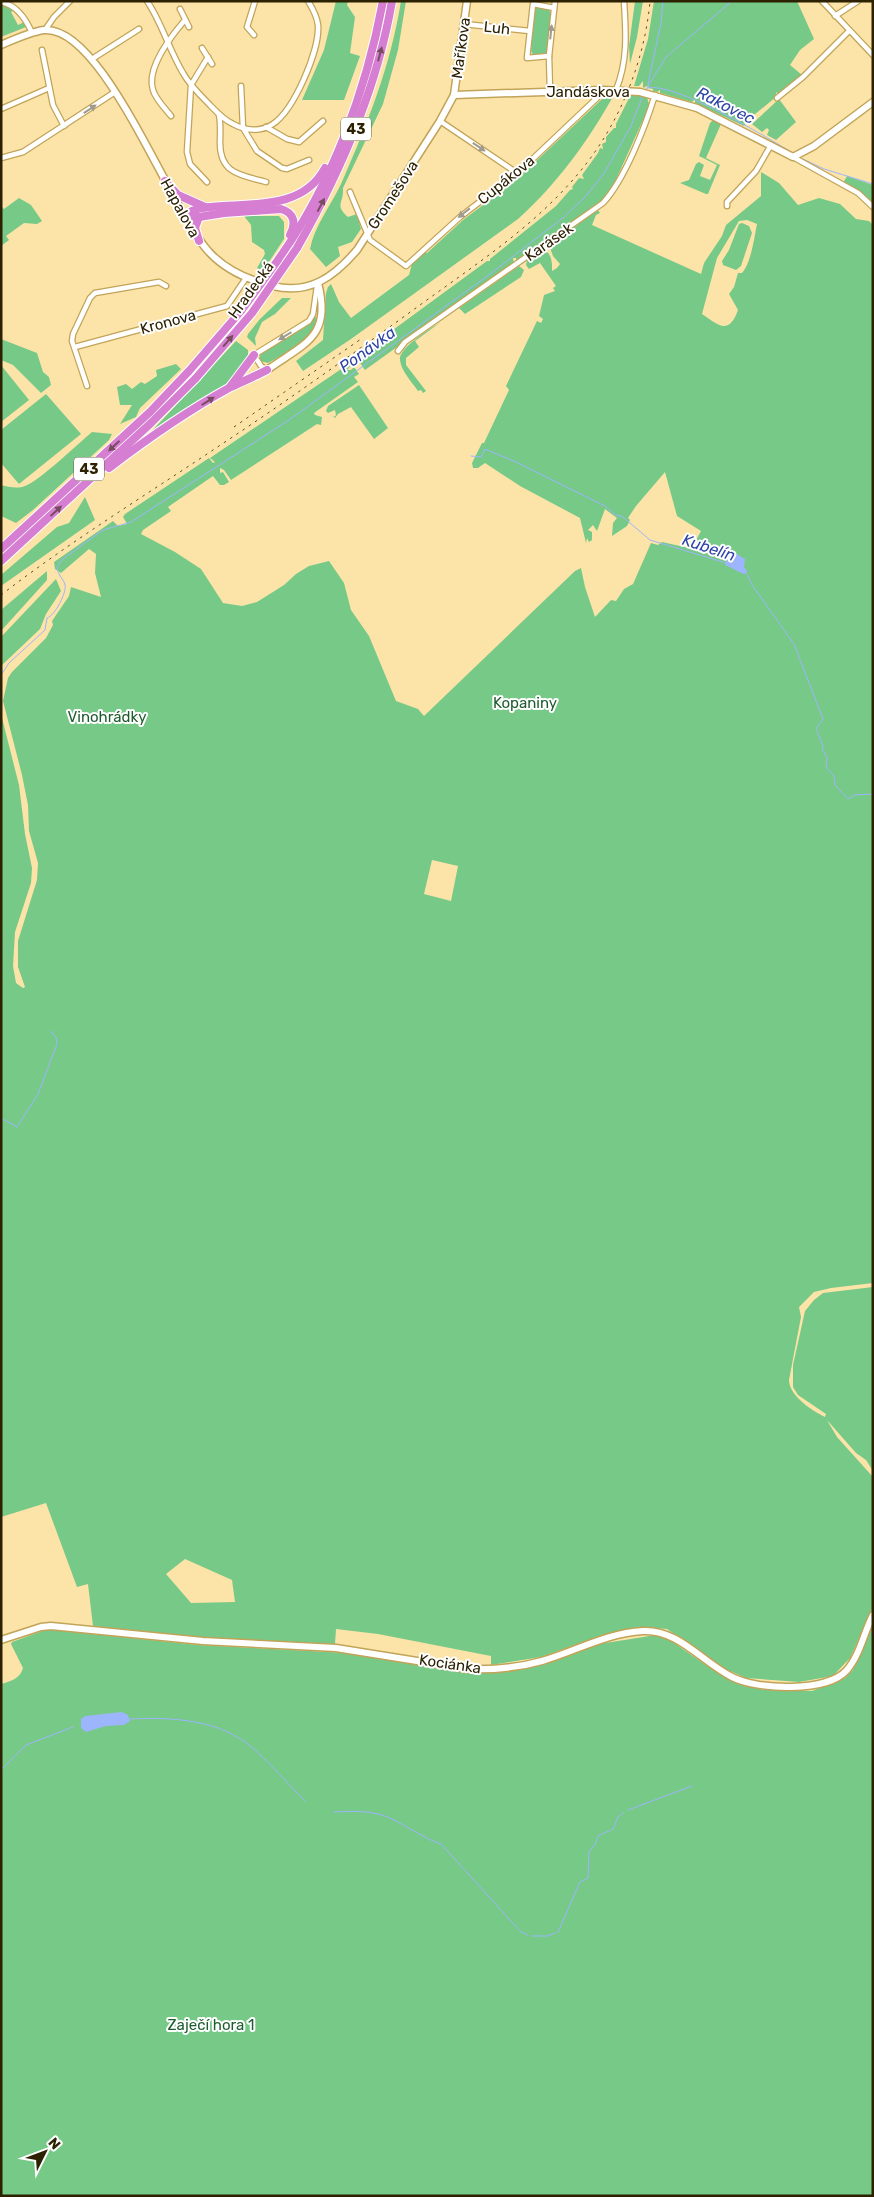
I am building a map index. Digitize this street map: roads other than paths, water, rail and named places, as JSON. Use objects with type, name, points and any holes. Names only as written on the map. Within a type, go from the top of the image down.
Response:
[{"type":"highway","name":"Hradecká","points":[[1,561],[196,378],[252,313],[291,244],[339,148],[368,66],[383,1]]},
{"type":"highway","name":"Hradecká","points":[[1,549],[150,412],[189,371],[236,318],[278,260],[320,208],[348,150],[370,90],[392,1]]},
{"type":"highway","points":[[182,216],[190,210],[206,207],[277,202],[295,197],[318,180],[339,148]]},
{"type":"highway","points":[[165,181],[178,195],[206,207]]},
{"type":"highway","points":[[182,216],[200,217],[224,213],[281,209],[290,212],[294,221],[291,244]]},
{"type":"highway","points":[[199,241],[195,228],[200,217]]},
{"type":"highway","points":[[230,387],[254,355]]},
{"type":"highway","points":[[77,491],[150,437],[230,387],[248,381],[267,370]]},
{"type":"street","points":[[1,45],[45,30],[54,17],[70,1]]},
{"type":"street","points":[[146,1],[191,85],[219,115],[232,124],[256,130],[266,127],[283,115],[296,93],[316,48],[317,16],[308,1]]},
{"type":"street","points":[[254,1],[247,27],[254,35]]},
{"type":"street","name":"Maříkova","points":[[454,95],[467,1]]},
{"type":"street","points":[[550,92],[549,56],[555,1]]},
{"type":"street","points":[[616,90],[626,50],[624,1]]},
{"type":"street","points":[[822,1],[873,55]]},
{"type":"street","points":[[835,16],[858,1]]},
{"type":"street","points":[[1,2],[18,10],[32,34]]},
{"type":"street","points":[[549,56],[527,58],[533,4],[554,8]]},
{"type":"street","points":[[180,9],[189,27]]},
{"type":"street","points":[[171,116],[155,95],[152,86],[153,74],[167,42],[185,20]]},
{"type":"street","name":"Luh","points":[[464,24],[530,31]]},
{"type":"street","points":[[92,59],[139,29]]},
{"type":"street","name":"Hapalova","points":[[45,30],[59,33],[69,39],[92,59],[134,122],[182,216],[199,241],[218,261],[246,278],[290,289],[304,288],[318,283]]},
{"type":"street","points":[[778,98],[803,77],[849,30]]},
{"type":"street","points":[[202,48],[212,64]]},
{"type":"street","points":[[42,50],[53,105],[64,126]]},
{"type":"street","points":[[207,182],[187,159],[191,85],[208,57]]},
{"type":"street","points":[[241,86],[243,128],[257,151],[277,166],[287,168],[309,160]]},
{"type":"street","points":[[1,109],[49,88]]},
{"type":"street","name":"Jandáskova","points":[[454,95],[603,90],[640,92],[655,95],[697,108],[771,145],[858,193],[873,207]]},
{"type":"street","name":"Cupákova","points":[[368,234],[374,243],[406,266],[460,216],[517,173],[597,98],[603,90]]},
{"type":"street","points":[[1,158],[23,152],[115,92]]},
{"type":"street","name":"Gromešova","points":[[318,283],[342,266],[368,234],[440,121],[454,95]]},
{"type":"street","name":"Karásek","points":[[398,350],[405,342],[424,328],[603,203],[615,189],[655,95]]},
{"type":"street","points":[[793,157],[814,146],[873,102]]},
{"type":"street","points":[[219,115],[221,159],[226,166],[238,174],[266,182]]},
{"type":"street","points":[[266,127],[287,139],[299,142],[323,121]]},
{"type":"street","points":[[440,121],[517,173]]},
{"type":"street","points":[[727,206],[727,202],[756,171],[771,145]]},
{"type":"street","points":[[350,192],[368,234]]},
{"type":"street","name":"Kronova","points":[[76,347],[227,306],[246,278]]},
{"type":"street","points":[[87,386],[76,347],[72,340],[90,298],[96,293],[159,282],[166,286]]},
{"type":"street","points":[[318,283],[322,298],[322,314],[316,334],[311,340],[267,370],[261,366],[254,355],[309,321],[313,314],[318,283]]},
{"type":"street","name":"Kociánka","points":[[1,1640],[41,1627],[56,1626],[203,1641],[336,1648],[488,1670],[542,1661],[598,1640],[625,1634],[657,1631],[675,1638],[734,1678],[756,1684],[802,1686],[824,1682],[844,1673],[853,1660],[873,1615]]},
{"type":"water","points":[[730,550],[745,559],[744,567],[747,571],[746,574],[725,565]]},
{"type":"water","points":[[122,1712],[128,1715],[130,1721],[124,1725],[106,1726],[86,1732],[81,1728],[81,1719],[85,1716]]},
{"type":"waterway","points":[[648,84],[661,23],[663,1]]},
{"type":"waterway","name":"Ponávka","points":[[645,91],[666,57],[732,1]]},
{"type":"waterway","name":"Rakovec","points":[[647,88],[660,88],[698,101],[793,153]]},
{"type":"waterway","name":"Ponávka","points":[[1,675],[9,663],[45,630],[47,618],[60,603],[65,585],[57,567],[63,559],[103,530],[131,522],[289,420],[490,274],[564,217],[585,197],[603,175],[631,126],[643,95]]},
{"type":"waterway","name":"Rakovec","points":[[803,159],[824,169],[873,184]]},
{"type":"waterway","name":"Kubelín","points":[[471,456],[481,457],[485,449],[516,462],[605,506],[616,515],[623,517],[650,540],[726,563]]},
{"type":"waterway","name":"Kubelín","points":[[747,574],[752,585],[794,644],[823,719],[816,729],[823,746],[822,749],[827,757],[826,767],[834,776],[835,785],[848,799],[854,795],[873,794]]},
{"type":"waterway","points":[[1,1118],[17,1127],[38,1094],[57,1044],[56,1037],[50,1031]]},
{"type":"waterway","points":[[130,1719],[179,1720],[195,1722],[226,1731],[254,1749],[305,1801]]},
{"type":"waterway","points":[[1,1770],[26,1745],[73,1727]]},
{"type":"waterway","points":[[628,1810],[692,1786]]},
{"type":"waterway","points":[[334,1812],[363,1812],[385,1816],[441,1844],[521,1932],[528,1935]]},
{"type":"waterway","points":[[558,1932],[580,1882],[588,1878],[589,1851],[595,1845],[598,1836],[613,1829],[618,1817],[624,1812]]},
{"type":"waterway","points":[[532,1936],[548,1936],[555,1933]]},
{"type":"railway","points":[[1,595],[81,537],[244,429],[345,359],[487,257],[529,223],[568,185],[586,164],[610,128],[637,66],[643,45],[650,1]]},
{"type":"railway","points":[[234,427],[361,339]]},
{"type":"park label","name":"Kopaniny","points":[[525,703]]},
{"type":"park label","name":"Vinohrádky","points":[[107,717]]},
{"type":"park label","name":"Zaječí hora 1","points":[[211,2025]]}]
